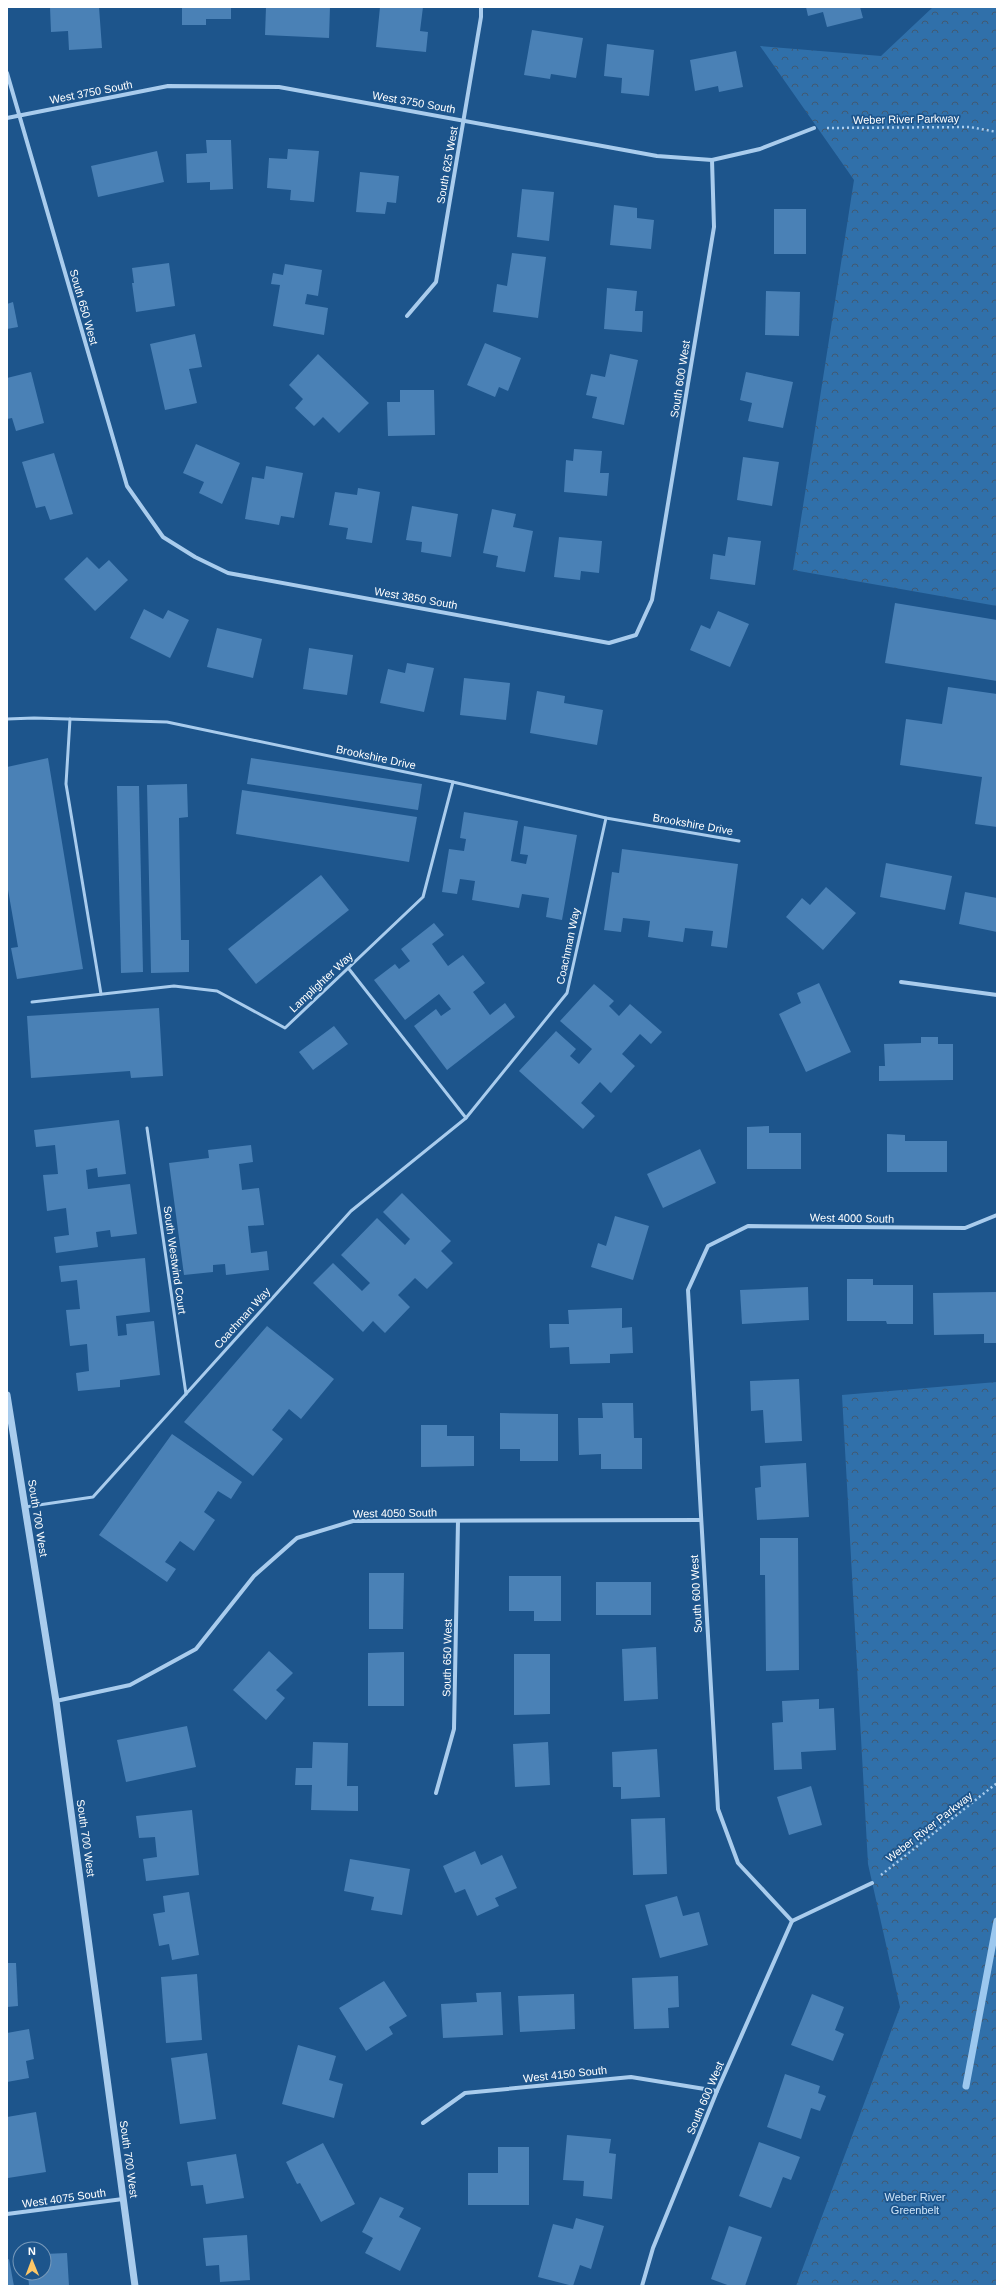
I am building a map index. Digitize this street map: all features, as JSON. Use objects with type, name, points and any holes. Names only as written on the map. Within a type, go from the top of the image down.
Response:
[{"type":"street","name":"South 625 West","points":[[407,316],[436,282],[481,17],[481,7]]},
{"type":"street","name":"South 650 West","points":[[7,73],[18,116],[127,486],[163,537]]},
{"type":"street","name":"West 3750 South","points":[[7,118],[168,86],[279,87],[657,156],[712,160],[760,149],[814,128]]},
{"type":"street","name":"South 600 West","points":[[652,600],[714,227],[712,160]]},
{"type":"street","name":"West 3850 South","points":[[163,537],[195,557],[228,573],[609,642],[636,635],[652,600]]},
{"type":"street","points":[[901,982],[997,995]]},
{"type":"street","name":"West 4000 South","points":[[708,1246],[748,1226],[965,1228],[997,1215]]},
{"type":"street","name":"South 600 West","points":[[642,2286],[653,2248],[717,2090],[792,1921],[738,1863],[718,1809],[688,1290],[708,1246]]},
{"type":"street","name":"South 700 West","points":[[7,1395],[56,1701],[135,2286]]},
{"type":"street","name":"West 4050 South","points":[[56,1701],[130,1685],[196,1649],[254,1576],[297,1538],[353,1522],[701,1520]]},
{"type":"street","name":"South 650 West","points":[[436,1793],[454,1729],[458,1521]]},
{"type":"street","points":[[792,1921],[872,1883]]},
{"type":"street","name":"West 4150 South","points":[[423,2123],[465,2093],[631,2077],[717,2090]]},
{"type":"street","name":"West 4075 South","points":[[7,2214],[123,2199]]},
{"type":"lane","name":"Brookshire Drive","points":[[7,720],[70,719],[167,722],[453,782],[606,818],[738,841]]},
{"type":"lane","points":[[70,719],[66,784],[101,994]]},
{"type":"lane","name":"Lamplighter Way","points":[[32,1002],[174,986],[217,991],[285,1028],[349,969],[423,897],[453,782]]},
{"type":"lane","name":"Coachman Way","points":[[25,1507],[93,1497],[351,1210],[466,1118],[567,993],[606,818]]},
{"type":"lane","points":[[349,969],[466,1118]]},
{"type":"lane","name":"South Westwind Court","points":[[147,1128],[186,1394]]},
{"type":"path","name":"Weber River Parkway","points":[[814,128],[970,127],[997,132]]},
{"type":"path","name":"Weber River Parkway","points":[[872,1883],[997,1783]]},
{"type":"green space","points":[[933,7],[997,7],[997,606],[793,570],[854,180],[760,46],[881,56]]},
{"type":"green space","name":"Weber River Greenbelt","points":[[997,1382],[997,2286],[796,2286],[900,2007],[868,1864],[842,1395]]},
{"type":"building","points":[[50,7],[99,7],[102,48],[69,50],[68,31],[51,32]]},
{"type":"building","points":[[182,7],[231,7],[231,19],[206,19],[206,25],[182,25]]},
{"type":"building","points":[[266,7],[330,7],[329,38],[265,35]]},
{"type":"building","points":[[380,7],[423,7],[420,31],[428,32],[426,52],[376,47]]},
{"type":"building","points":[[806,7],[860,7],[863,18],[827,27],[823,12],[808,16]]},
{"type":"building","points":[[532,30],[583,38],[576,78],[551,74],[550,79],[524,75]]},
{"type":"building","points":[[607,44],[654,50],[649,96],[621,93],[622,78],[604,76]]},
{"type":"building","points":[[736,51],[743,87],[719,92],[718,86],[695,91],[690,60]]},
{"type":"building","points":[[206,140],[231,140],[233,189],[210,190],[210,182],[187,183],[186,154],[207,153]]},
{"type":"building","points":[[288,149],[319,151],[314,202],[290,200],[291,190],[267,188],[269,158],[287,159]]},
{"type":"building","points":[[157,151],[164,182],[98,197],[91,166]]},
{"type":"building","points":[[360,172],[399,176],[396,203],[387,202],[385,214],[356,212]]},
{"type":"building","points":[[522,189],[554,192],[549,241],[517,237]]},
{"type":"building","points":[[614,205],[637,208],[637,218],[654,220],[651,249],[610,245]]},
{"type":"building","points":[[774,209],[806,209],[806,254],[774,254]]},
{"type":"building","points":[[512,253],[546,257],[538,318],[493,312],[497,284],[507,286]]},
{"type":"building","points":[[169,263],[175,306],[136,312],[132,283],[134,283],[132,268]]},
{"type":"building","points":[[285,264],[322,270],[318,296],[307,294],[305,304],[328,308],[324,335],[273,326],[280,285],[271,284],[273,273],[283,275]]},
{"type":"building","points":[[607,288],[637,291],[635,311],[643,311],[642,332],[604,329]]},
{"type":"building","points":[[766,291],[800,292],[799,336],[765,335]]},
{"type":"building","points":[[13,302],[18,327],[7,329],[7,304]]},
{"type":"building","points":[[195,334],[202,367],[189,369],[197,403],[165,410],[150,344]]},
{"type":"building","points":[[485,343],[521,358],[508,391],[499,387],[495,397],[467,385]]},
{"type":"building","points":[[318,354],[369,403],[339,433],[323,417],[314,426],[295,408],[303,399],[289,385]]},
{"type":"building","points":[[610,354],[638,360],[624,425],[592,418],[597,397],[586,395],[591,374],[605,377]]},
{"type":"building","points":[[31,372],[44,423],[16,431],[12,418],[7,419],[7,378]]},
{"type":"building","points":[[746,372],[793,382],[783,428],[748,421],[752,403],[740,400]]},
{"type":"building","points":[[400,390],[434,390],[435,435],[388,436],[387,402],[400,402]]},
{"type":"building","points":[[196,444],[240,463],[222,504],[199,493],[204,482],[183,473]]},
{"type":"building","points":[[574,449],[602,451],[600,473],[609,473],[607,496],[564,492],[566,460],[573,461]]},
{"type":"building","points":[[54,453],[73,514],[50,520],[45,506],[36,508],[22,462]]},
{"type":"building","points":[[743,457],[779,462],[772,506],[737,500]]},
{"type":"building","points":[[266,466],[303,473],[294,518],[281,516],[279,525],[245,519],[252,477],[264,479]]},
{"type":"building","points":[[358,488],[380,492],[372,543],[346,539],[348,528],[329,525],[335,492],[357,495]]},
{"type":"building","points":[[412,506],[458,514],[451,557],[421,552],[422,542],[406,540]]},
{"type":"building","points":[[492,509],[516,514],[513,527],[533,531],[525,572],[496,567],[498,556],[483,553]]},
{"type":"building","points":[[559,537],[602,541],[599,573],[581,571],[580,580],[554,577]]},
{"type":"building","points":[[728,537],[761,541],[755,585],[710,579],[713,554],[725,556]]},
{"type":"building","points":[[87,557],[99,569],[109,560],[128,580],[95,611],[64,579]]},
{"type":"building","points":[[895,603],[997,620],[997,681],[885,663]]},
{"type":"building","points":[[144,609],[163,619],[168,610],[189,620],[170,658],[130,638]]},
{"type":"building","points":[[718,611],[749,624],[730,667],[690,650],[701,625],[710,629]]},
{"type":"building","points":[[217,628],[262,639],[253,678],[207,667]]},
{"type":"building","points":[[309,648],[353,655],[347,695],[303,689]]},
{"type":"building","points":[[407,663],[434,668],[424,712],[380,703],[388,669],[405,673]]},
{"type":"building","points":[[464,678],[510,683],[506,720],[460,715]]},
{"type":"building","points":[[948,687],[997,694],[997,827],[975,824],[982,777],[900,765],[906,719],[942,724]]},
{"type":"building","points":[[537,691],[565,696],[564,703],[603,710],[597,745],[530,733]]},
{"type":"building","points":[[48,758],[83,969],[17,979],[11,948],[18,947],[7,884],[7,767]]},
{"type":"building","points":[[251,758],[422,784],[418,810],[247,784]]},
{"type":"building","points":[[187,784],[188,817],[179,818],[181,940],[189,940],[189,972],[151,973],[147,785]]},
{"type":"building","points":[[117,786],[139,786],[143,972],[121,973]]},
{"type":"building","points":[[242,790],[417,817],[409,862],[236,834]]},
{"type":"building","points":[[464,812],[518,821],[511,861],[526,864],[528,855],[520,854],[524,826],[577,835],[562,920],[546,917],[549,898],[522,894],[519,908],[472,900],[475,881],[460,879],[457,894],[442,892],[449,849],[464,851],[466,839],[460,838]]},
{"type":"building","points":[[622,849],[738,864],[727,948],[711,946],[713,931],[685,928],[683,942],[648,937],[650,921],[623,918],[621,932],[604,930],[612,872],[619,873]]},
{"type":"building","points":[[886,863],[952,876],[945,910],[880,897]]},
{"type":"building","points":[[321,875],[349,910],[256,984],[228,949]]},
{"type":"building","points":[[826,887],[856,913],[823,950],[786,917],[802,898],[810,905]]},
{"type":"building","points":[[965,892],[997,898],[997,932],[959,924]]},
{"type":"building","points":[[434,923],[444,935],[432,944],[448,966],[463,955],[485,983],[473,992],[490,1015],[505,1003],[515,1017],[447,1070],[414,1026],[436,1009],[441,1016],[451,1009],[439,994],[405,1020],[374,980],[395,964],[399,969],[410,961],[401,949]]},
{"type":"building","points":[[819,983],[851,1052],[806,1072],[779,1014],[801,1003],[797,993]]},
{"type":"building","points":[[594,984],[614,1001],[609,1006],[619,1016],[630,1004],[662,1032],[651,1044],[640,1034],[622,1054],[635,1066],[611,1093],[600,1082],[581,1103],[595,1116],[583,1129],[519,1071],[556,1031],[576,1049],[570,1056],[579,1064],[592,1049],[560,1021]]},
{"type":"building","points":[[159,1008],[163,1076],[131,1078],[130,1071],[31,1078],[27,1016]]},
{"type":"building","points":[[334,1026],[348,1044],[313,1070],[299,1052]]},
{"type":"building","points":[[921,1037],[938,1037],[938,1044],[953,1044],[953,1080],[879,1081],[879,1066],[885,1066],[884,1044],[921,1043]]},
{"type":"building","points":[[119,1120],[126,1174],[98,1177],[97,1168],[86,1170],[88,1189],[130,1184],[137,1234],[111,1237],[110,1230],[96,1232],[98,1247],[56,1253],[54,1237],[69,1235],[66,1208],[47,1211],[43,1175],[58,1174],[55,1145],[36,1147],[34,1130]]},
{"type":"building","points":[[769,1126],[769,1133],[801,1133],[801,1169],[747,1169],[747,1127]]},
{"type":"building","points":[[887,1134],[905,1135],[905,1141],[947,1141],[947,1172],[887,1172]]},
{"type":"building","points":[[251,1145],[253,1162],[239,1164],[242,1190],[259,1188],[264,1225],[248,1226],[251,1253],[267,1251],[269,1270],[226,1275],[225,1264],[213,1265],[213,1272],[184,1275],[169,1163],[209,1158],[208,1150]]},
{"type":"building","points":[[700,1149],[716,1183],[663,1208],[647,1174]]},
{"type":"building","points":[[402,1193],[451,1241],[441,1251],[453,1263],[427,1289],[415,1278],[398,1295],[410,1307],[385,1333],[373,1321],[363,1332],[313,1283],[333,1263],[362,1291],[370,1283],[341,1255],[377,1218],[405,1245],[410,1239],[383,1212]]},
{"type":"building","points":[[615,1216],[649,1226],[633,1280],[591,1267],[598,1243],[606,1246]]},
{"type":"building","points":[[145,1258],[150,1312],[116,1316],[118,1336],[127,1335],[126,1324],[154,1321],[160,1375],[120,1380],[120,1387],[78,1391],[76,1373],[89,1371],[87,1344],[70,1346],[66,1310],[80,1309],[77,1280],[61,1282],[59,1266]]},
{"type":"building","points":[[847,1279],[873,1279],[873,1285],[913,1285],[913,1324],[887,1324],[886,1321],[847,1321]]},
{"type":"building","points":[[808,1287],[809,1320],[742,1324],[740,1290]]},
{"type":"building","points":[[997,1292],[997,1343],[984,1343],[984,1334],[934,1335],[933,1293]]},
{"type":"building","points":[[622,1308],[622,1328],[632,1327],[633,1353],[610,1354],[610,1363],[570,1364],[569,1347],[550,1348],[549,1324],[569,1324],[568,1310]]},
{"type":"building","points":[[267,1326],[334,1379],[301,1419],[289,1409],[272,1430],[283,1439],[253,1476],[184,1422]]},
{"type":"building","points":[[799,1379],[802,1441],[765,1443],[763,1410],[751,1411],[750,1381]]},
{"type":"building","points":[[602,1403],[633,1403],[634,1438],[642,1438],[642,1469],[601,1469],[601,1454],[579,1455],[578,1418],[603,1418]]},
{"type":"building","points":[[500,1413],[558,1414],[558,1461],[520,1461],[520,1449],[500,1449]]},
{"type":"building","points":[[421,1425],[447,1425],[447,1436],[474,1436],[474,1466],[421,1467]]},
{"type":"building","points":[[172,1434],[242,1482],[231,1499],[218,1491],[204,1512],[215,1520],[194,1551],[180,1541],[165,1562],[176,1569],[167,1582],[99,1535]]},
{"type":"building","points":[[806,1463],[809,1517],[757,1520],[755,1488],[761,1487],[760,1466]]},
{"type":"building","points":[[760,1538],[798,1538],[799,1670],[766,1671],[765,1575],[760,1575]]},
{"type":"building","points":[[369,1573],[404,1573],[403,1629],[369,1629]]},
{"type":"building","points":[[509,1576],[561,1576],[561,1621],[534,1621],[534,1611],[509,1611]]},
{"type":"building","points":[[596,1582],[651,1582],[651,1615],[596,1615]]},
{"type":"building","points":[[656,1647],[658,1699],[624,1701],[622,1649]]},
{"type":"building","points":[[269,1651],[293,1673],[276,1690],[285,1698],[266,1720],[233,1690]]},
{"type":"building","points":[[404,1652],[404,1706],[368,1706],[368,1653]]},
{"type":"building","points":[[514,1654],[550,1654],[550,1714],[514,1715]]},
{"type":"building","points":[[819,1699],[819,1709],[834,1708],[836,1750],[801,1752],[802,1769],[774,1770],[772,1723],[783,1722],[782,1701]]},
{"type":"building","points":[[187,1726],[196,1767],[126,1782],[117,1740]]},
{"type":"building","points":[[313,1742],[348,1743],[347,1786],[358,1786],[358,1811],[311,1810],[312,1785],[295,1785],[296,1768],[312,1768]]},
{"type":"building","points":[[548,1742],[550,1785],[515,1787],[513,1744]]},
{"type":"building","points":[[657,1749],[660,1797],[621,1799],[621,1787],[613,1787],[612,1752]]},
{"type":"building","points":[[811,1786],[822,1825],[789,1835],[777,1797]]},
{"type":"building","points":[[192,1810],[199,1875],[146,1881],[143,1859],[157,1857],[155,1837],[139,1838],[136,1816]]},
{"type":"building","points":[[665,1818],[667,1874],[633,1875],[631,1819]]},
{"type":"building","points":[[475,1851],[481,1865],[502,1855],[517,1888],[495,1898],[499,1906],[477,1916],[465,1889],[455,1893],[443,1866]]},
{"type":"building","points":[[350,1859],[410,1869],[402,1915],[371,1910],[374,1897],[344,1891]]},
{"type":"building","points":[[189,1892],[199,1955],[172,1960],[169,1944],[159,1946],[153,1914],[165,1912],[163,1896]]},
{"type":"building","points":[[677,1896],[683,1916],[699,1912],[708,1945],[660,1958],[645,1905]]},
{"type":"building","points":[[7,1963],[16,1963],[18,2006],[7,2007]]},
{"type":"building","points":[[197,1974],[202,2040],[166,2043],[161,1977]]},
{"type":"building","points":[[678,1976],[679,2007],[668,2008],[669,2028],[634,2029],[632,1978]]},
{"type":"building","points":[[384,1981],[407,2016],[389,2027],[393,2034],[366,2051],[339,2008]]},
{"type":"building","points":[[501,1992],[503,2035],[443,2038],[441,2004],[477,2002],[476,1993]]},
{"type":"building","points":[[574,1994],[575,2029],[520,2032],[518,1996]]},
{"type":"building","points":[[812,1994],[844,2007],[835,2030],[844,2034],[833,2061],[791,2045]]},
{"type":"building","points":[[29,2029],[34,2059],[26,2061],[29,2078],[7,2082],[7,2033]]},
{"type":"building","points":[[298,2045],[336,2056],[329,2080],[343,2084],[334,2118],[282,2104]]},
{"type":"building","points":[[207,2053],[216,2119],[180,2124],[171,2058]]},
{"type":"building","points":[[785,2074],[820,2086],[818,2093],[826,2096],[820,2111],[811,2108],[801,2139],[767,2127]]},
{"type":"building","points":[[36,2112],[46,2172],[8,2178],[7,2117]]},
{"type":"building","points":[[567,2135],[611,2139],[609,2153],[616,2154],[612,2199],[583,2196],[584,2181],[563,2180]]},
{"type":"building","points":[[759,2142],[800,2157],[791,2180],[783,2177],[771,2208],[739,2196]]},
{"type":"building","points":[[323,2143],[355,2204],[321,2222],[300,2183],[297,2184],[286,2162]]},
{"type":"building","points":[[498,2147],[529,2147],[529,2205],[468,2205],[468,2173],[498,2173]]},
{"type":"building","points":[[236,2154],[244,2198],[206,2204],[203,2185],[191,2186],[187,2162]]},
{"type":"building","points":[[380,2197],[404,2208],[399,2217],[421,2228],[400,2271],[365,2253],[373,2238],[362,2232]]},
{"type":"building","points":[[576,2218],[604,2226],[591,2269],[580,2265],[573,2286],[538,2277],[553,2224],[573,2229]]},
{"type":"building","points":[[729,2226],[762,2237],[745,2286],[730,2286],[711,2279]]},
{"type":"building","points":[[247,2235],[250,2280],[220,2282],[219,2265],[206,2266],[203,2238]]},
{"type":"building","points":[[67,2253],[69,2286],[29,2286],[29,2281],[52,2281],[52,2254]]},
{"type":"building","points":[[9,2259],[14,2286],[7,2286],[7,2260]]},
{"type":"waterway","points":[[966,2086],[997,1921]]}]
